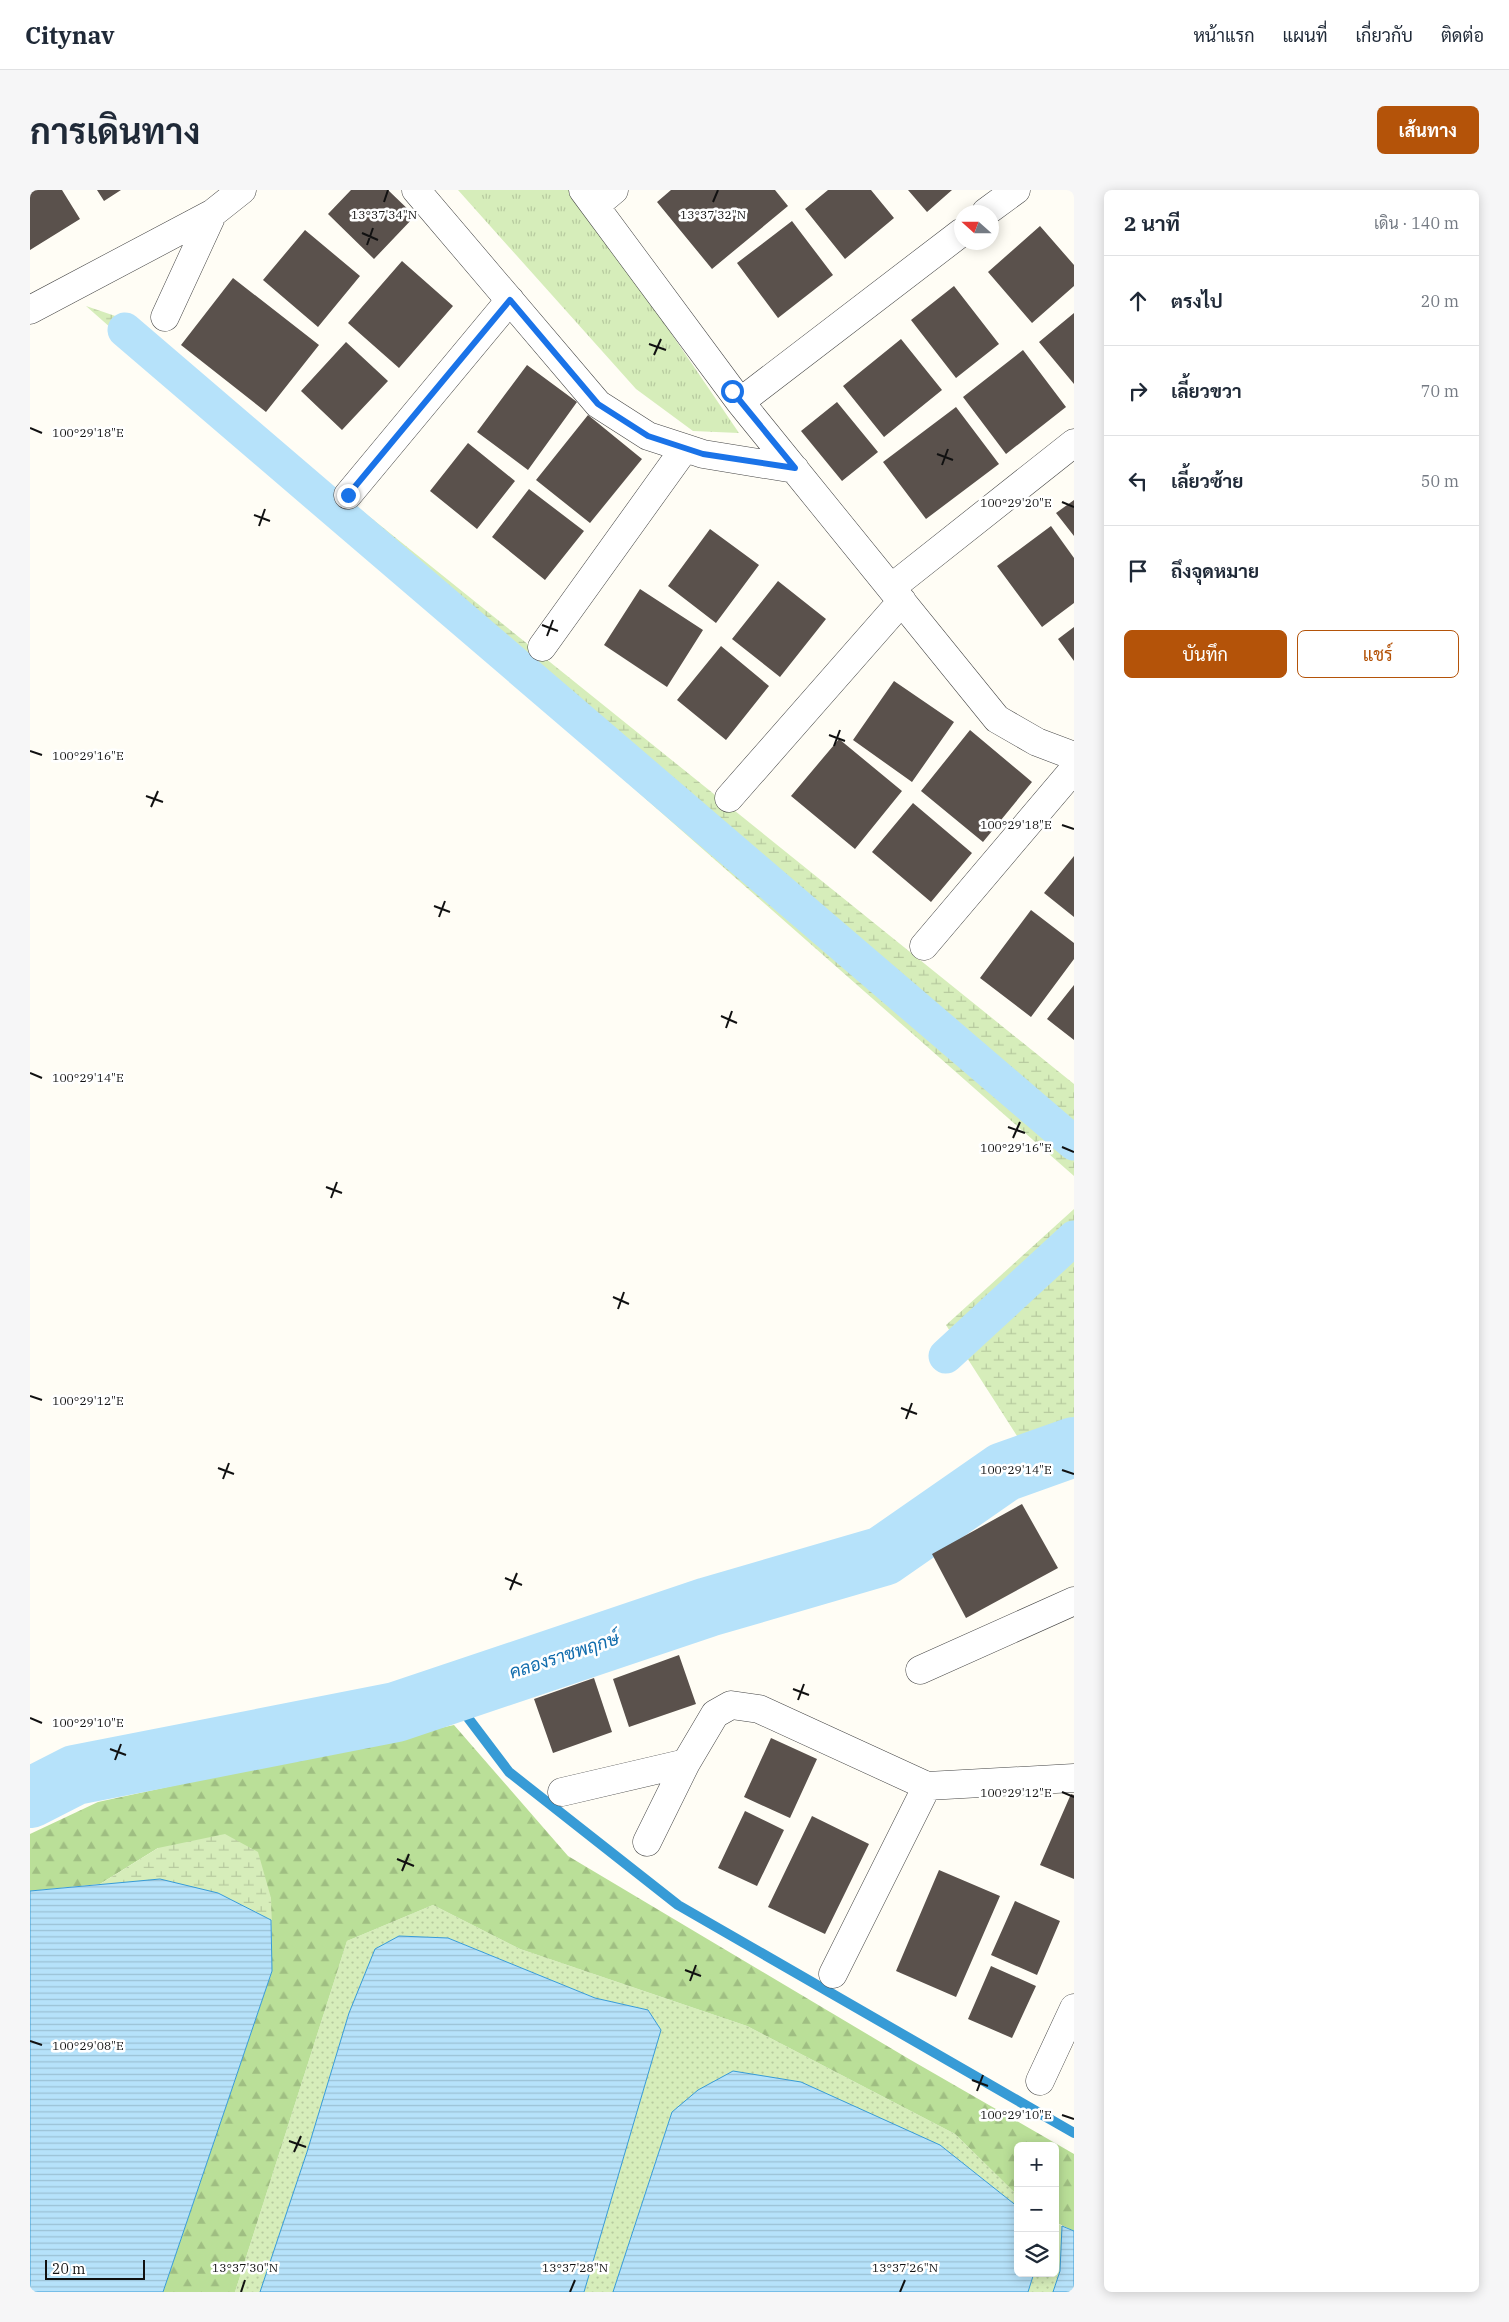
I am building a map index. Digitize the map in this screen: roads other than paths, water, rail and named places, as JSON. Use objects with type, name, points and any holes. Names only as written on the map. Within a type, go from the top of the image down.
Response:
[{"type":"street","points":[[30,310],[213,213],[242,190]]},
{"type":"street","points":[[416,190],[598,404],[648,436],[703,454],[795,468]]},
{"type":"street","points":[[996,205],[1016,190]]},
{"type":"street","points":[[597,195],[740,402],[997,719],[1037,742],[1074,756]]},
{"type":"street","points":[[165,317],[213,213]]},
{"type":"street","points":[[740,402],[954,238]]},
{"type":"street","points":[[348,495],[510,300]]},
{"type":"street","points":[[729,798],[896,594],[1074,443]]},
{"type":"street","points":[[542,647],[685,448]]},
{"type":"street","points":[[924,946],[1074,769]]},
{"type":"street","points":[[920,1670],[1074,1601]]},
{"type":"street","points":[[647,1842],[686,1762],[715,1714],[731,1705],[759,1709],[927,1786],[1074,1778]]},
{"type":"street","points":[[562,1792],[686,1762]]},
{"type":"street","points":[[833,1974],[927,1786]]},
{"type":"street","points":[[1040,2081],[1074,2008]]},
{"type":"water","points":[[160,1879],[218,1893],[271,1920],[272,1971],[163,2292],[30,2292],[30,1891]]},
{"type":"water","points":[[399,1936],[448,1938],[595,1998],[648,2010],[661,2030],[584,2292],[260,2292],[307,2152],[349,2013],[375,1949]]},
{"type":"water","points":[[733,2071],[801,2082],[940,2145],[1014,2204],[1014,2277],[1033,2277],[1028,2292],[613,2292],[672,2112],[698,2090]]},
{"type":"water","points":[[1062,2226],[1074,2231],[1074,2292],[1053,2292],[1060,2271]]},
{"type":"waterway","points":[[125,330],[1074,1143]]},
{"type":"waterway","points":[[946,1356],[1074,1238]]},
{"type":"waterway","name":"คลองราชพฤกษ์","points":[[30,1798],[75,1775],[396,1712],[708,1607],[883,1556],[1004,1472],[1074,1447]]},
{"type":"waterway","points":[[450,1694],[509,1772],[678,1905],[1074,2133]]}]
